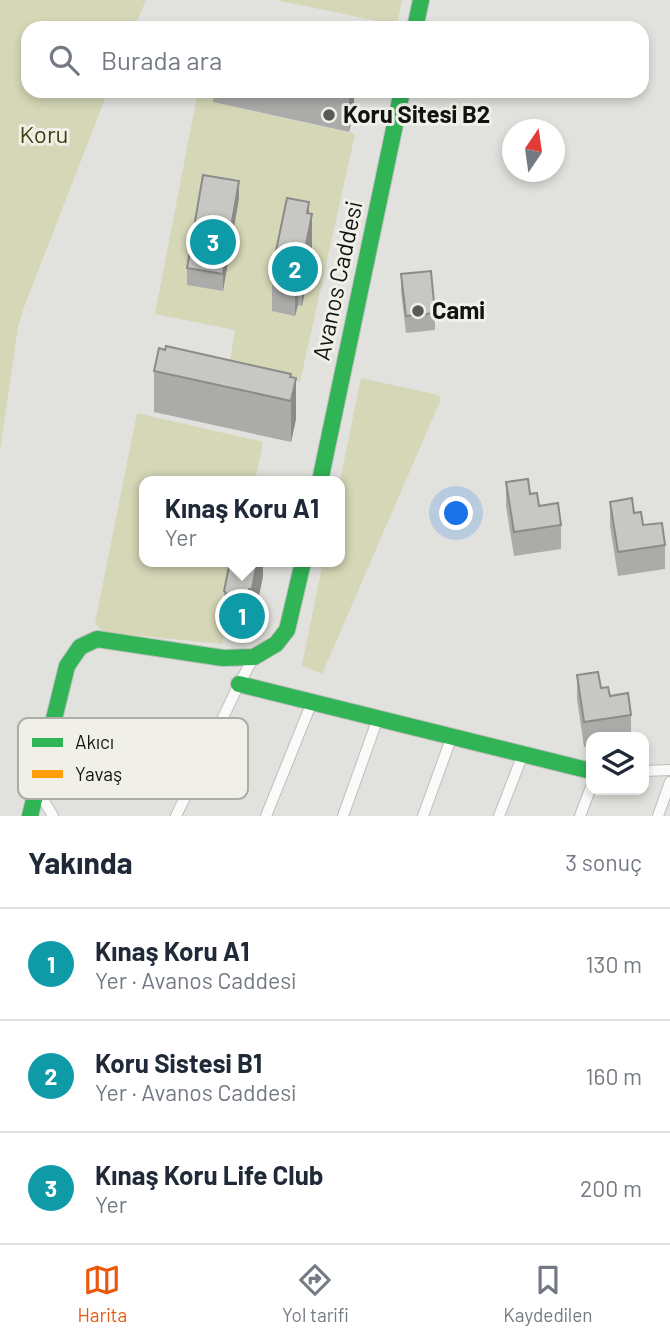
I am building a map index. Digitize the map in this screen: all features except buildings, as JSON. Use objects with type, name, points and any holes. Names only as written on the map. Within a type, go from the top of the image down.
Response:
[{"type":"street","points":[[416,21],[421,0]]},
{"type":"street","name":"Avanos Caddesi","points":[[321,476],[401,98]]},
{"type":"street","points":[[54,718],[67,666],[74,652],[85,643],[97,639],[223,659],[254,657],[276,644],[287,630],[302,567]]},
{"type":"street","points":[[223,718],[254,657]]},
{"type":"street","points":[[239,684],[586,770]]},
{"type":"street","points":[[267,816],[312,702]]},
{"type":"street","points":[[343,816],[378,718]]},
{"type":"street","points":[[423,816],[452,736]]},
{"type":"street","points":[[499,816],[523,754]]},
{"type":"street","points":[[649,771],[670,770]]},
{"type":"street","points":[[658,816],[670,782]]},
{"type":"street","points":[[580,816],[588,795]]},
{"type":"street","points":[[30,816],[34,799]]},
{"type":"street","points":[[43,799],[53,816]]},
{"type":"street","points":[[176,816],[184,799]]},
{"type":"green space","name":"Koru","points":[[0,0],[146,0],[137,21],[21,21],[21,98],[105,98],[18,327],[0,450]]},
{"type":"green space","points":[[276,0],[402,0],[398,21],[378,21]]},
{"type":"green space","points":[[197,98],[213,98],[213,102],[355,134],[300,382],[229,367],[235,330],[155,314]]},
{"type":"green space","points":[[361,378],[438,395],[441,399],[322,674],[302,665],[322,567],[345,567],[345,476],[341,476]]},
{"type":"green space","points":[[137,413],[263,442],[256,476],[139,476],[139,567],[237,567],[222,644],[103,632],[95,623]]},
{"type":"traffic: fast","points":[[416,21],[421,0]]},
{"type":"traffic: fast","points":[[321,476],[401,98]]},
{"type":"traffic: fast","points":[[54,718],[67,666],[80,647],[97,639],[223,658],[254,657],[276,644],[287,630],[302,567]]},
{"type":"traffic: fast","points":[[239,684],[586,770]]},
{"type":"traffic: fast","points":[[30,816],[34,799]]},
{"type":"place","name":"Koru Sitesi B2","points":[[329,115]]},
{"type":"place","name":"Kınaş Koru Life Club","points":[[213,242]]},
{"type":"place","name":"Koru Sistesi B1","points":[[295,269]]},
{"type":"place","name":"Cami","points":[[418,311]]},
{"type":"place","name":"Kınaş Koru A1","points":[[242,616]]}]
